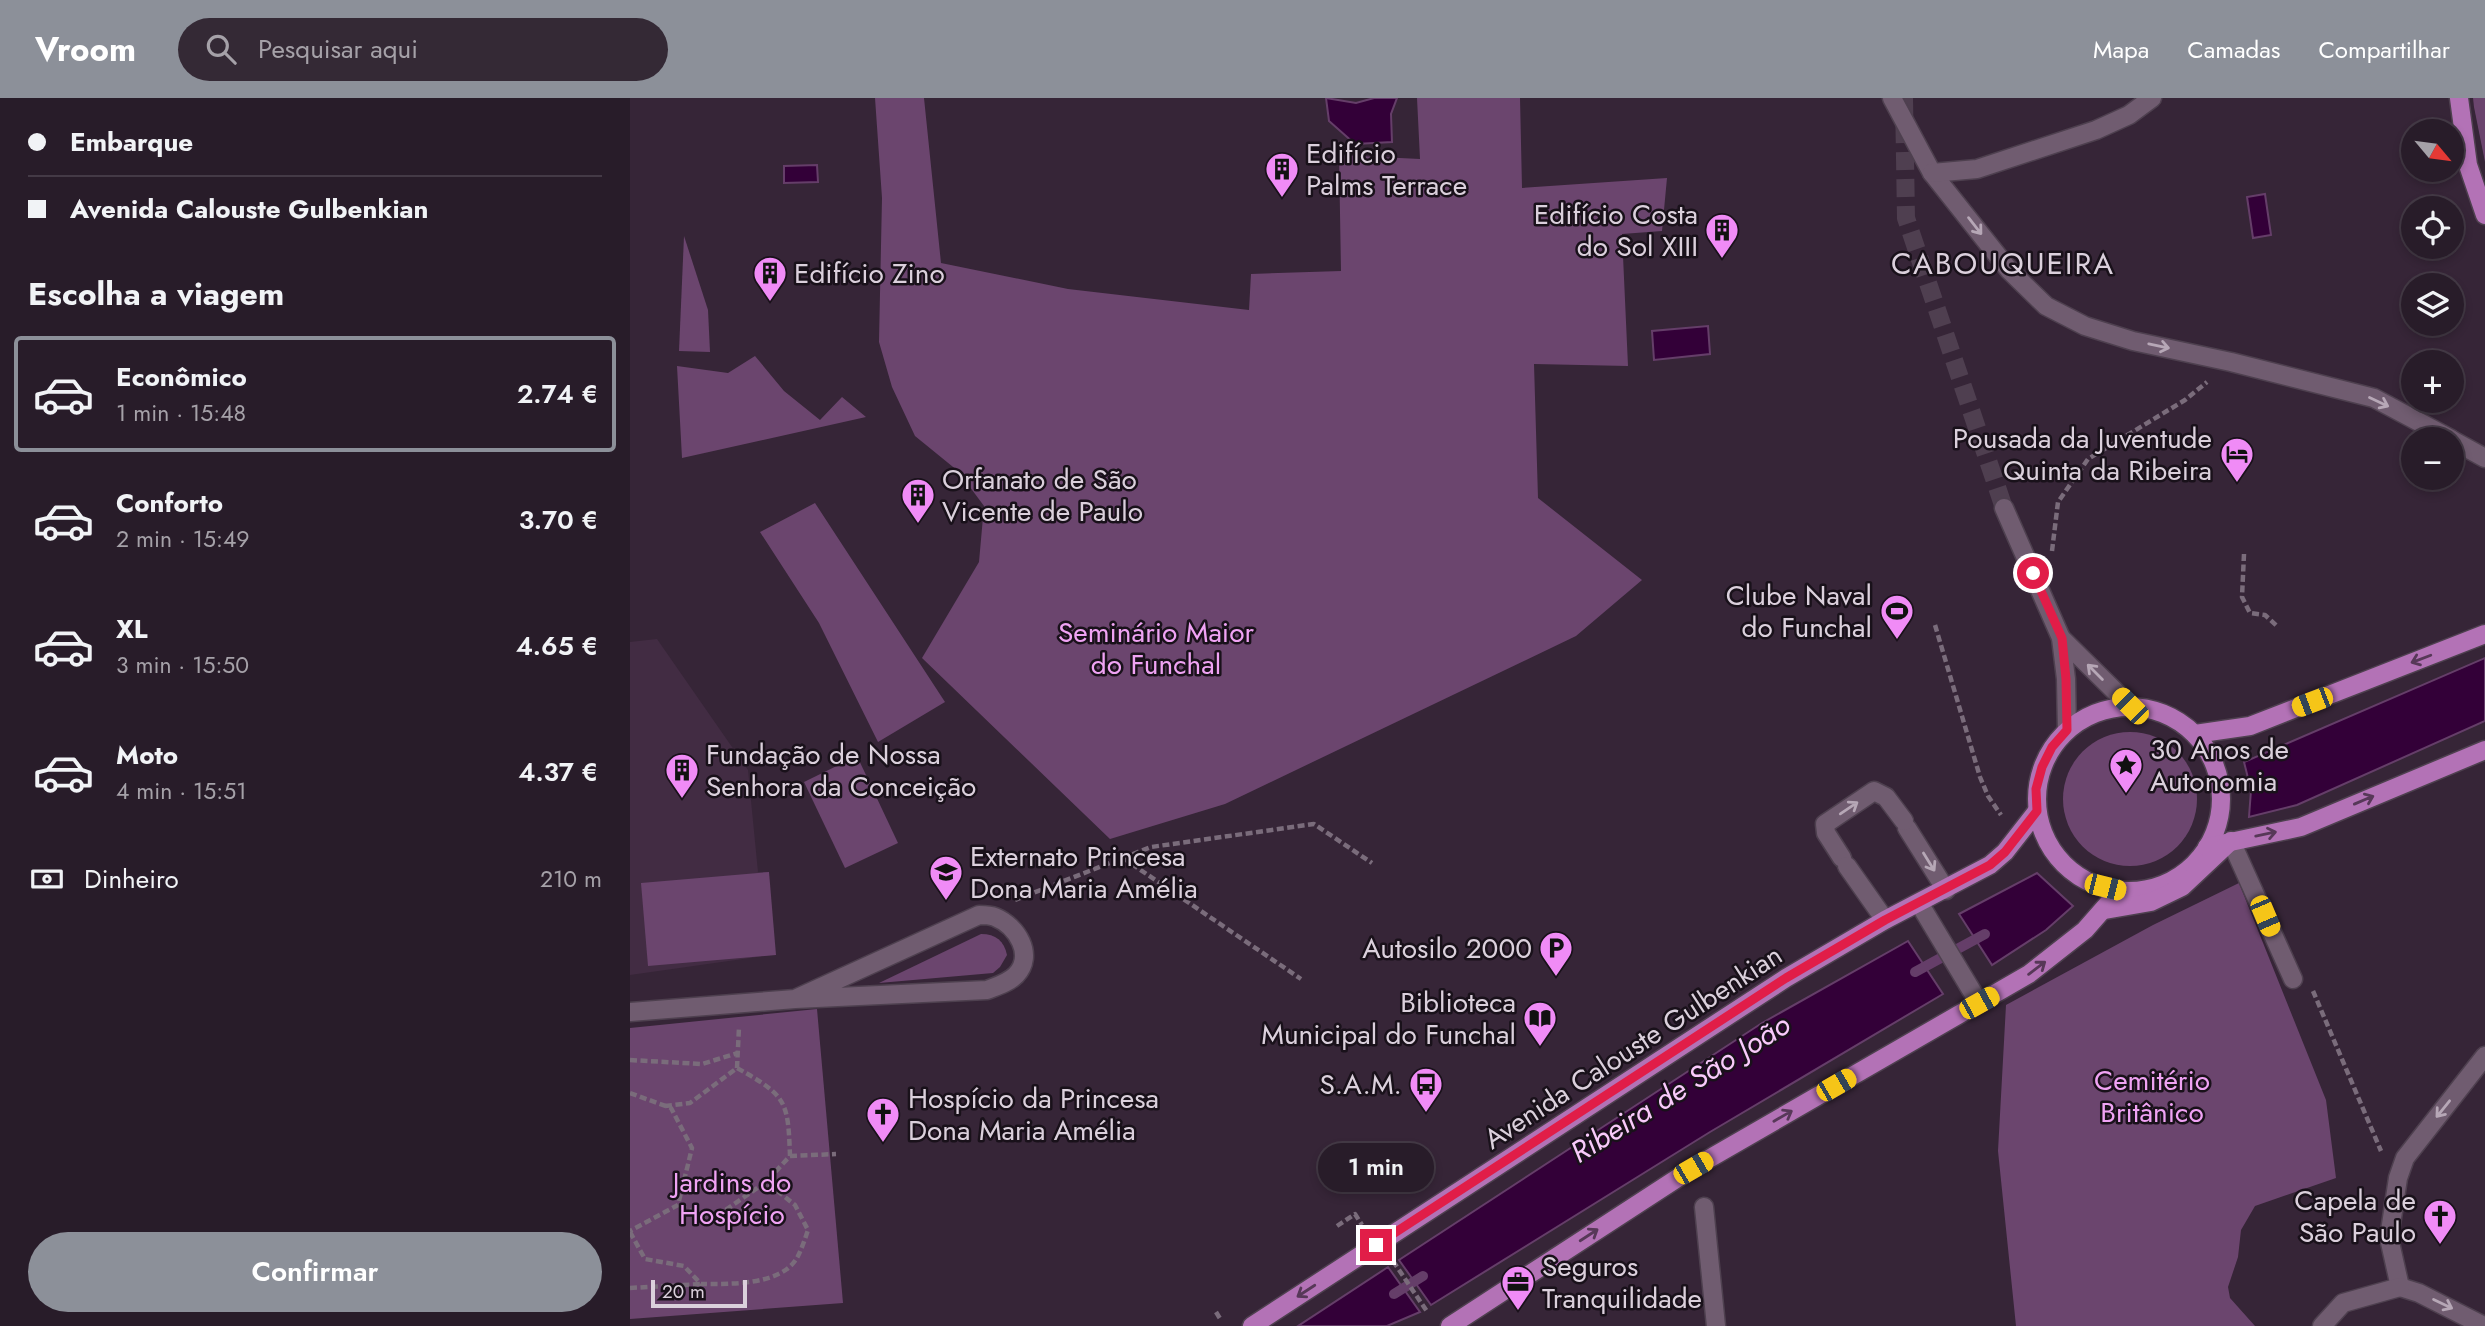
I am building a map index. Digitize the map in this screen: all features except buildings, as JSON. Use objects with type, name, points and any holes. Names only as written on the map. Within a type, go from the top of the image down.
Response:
[{"type":"main road","points":[[2459,98],[2468,165],[2485,215]]},
{"type":"main road","points":[[2195,734],[2250,726],[2485,635]]},
{"type":"main road","points":[[2130,706],[2154,709],[2176,719],[2195,734],[2210,756],[2218,776],[2221,801],[2217,825],[2207,847],[2191,866],[2170,881],[2146,890],[2120,890],[2090,883],[2064,865],[2048,843],[2037,811],[2036,789],[2042,767],[2052,747],[2067,730],[2096,712],[2130,706]]},
{"type":"main road","points":[[2207,847],[2301,827],[2485,750]]},
{"type":"main road","name":"Avenida Calouste Gulbenkian","points":[[1252,1326],[1786,978],[1885,920],[1990,865],[2005,852],[2037,811]]},
{"type":"main road","points":[[2105,910],[2151,902],[2182,887],[2231,841]]},
{"type":"main road","points":[[1450,1326],[1693,1168],[2029,974],[2085,930],[2120,890]]},
{"type":"street","points":[[1892,98],[1933,173],[2009,270],[2046,306],[2085,326],[2133,341],[2231,362],[2374,398],[2427,427]]},
{"type":"street","points":[[1933,173],[1977,169],[2096,130],[2129,115],[2152,98]]},
{"type":"street","points":[[2464,447],[2485,458]]},
{"type":"street","points":[[2004,509],[2062,638],[2067,730]]},
{"type":"street","points":[[2062,638],[2130,706]]},
{"type":"street","points":[[1885,920],[1844,862],[1826,833],[1825,824],[1874,791],[1886,797],[1946,890]]},
{"type":"street","points":[[2231,841],[2292,979]]},
{"type":"street","points":[[1919,903],[1979,1003]]},
{"type":"street","points":[[630,1012],[795,999],[987,990],[1006,983],[1018,973],[1024,960],[1023,946],[1017,932],[1006,923],[994,917],[979,915],[795,999]]},
{"type":"street","points":[[2400,1287],[2389,1238],[2398,1178],[2404,1158],[2485,1056]]},
{"type":"street","points":[[1704,1207],[1716,1326]]},
{"type":"street","points":[[2322,1326],[2343,1303],[2400,1287],[2419,1293],[2484,1326]]},
{"type":"path","points":[[2056,561],[2051,550],[2058,502],[2088,459],[2185,400],[2231,362]]},
{"type":"path","points":[[2244,554],[2242,597],[2250,613],[2265,615],[2277,626]]},
{"type":"path","points":[[1935,625],[1980,777],[1988,796],[2001,815]]},
{"type":"path","points":[[979,915],[1151,847],[1314,824],[1372,863]]},
{"type":"path","points":[[1122,858],[1301,979]]},
{"type":"path","points":[[2292,979],[2310,984],[2384,1155]]},
{"type":"path","points":[[665,1106],[690,1103],[737,1068],[740,1003]]},
{"type":"path","points":[[630,1060],[702,1064],[738,1053]]},
{"type":"path","points":[[737,1068],[781,1098],[788,1118],[790,1156]]},
{"type":"path","points":[[630,1093],[671,1108],[692,1148],[678,1205],[630,1232],[645,1259],[684,1266],[701,1284]]},
{"type":"path","points":[[678,1205],[710,1220],[766,1182],[790,1156],[836,1154]]},
{"type":"path","points":[[630,1288],[752,1283],[786,1270],[797,1258],[807,1230],[795,1205],[766,1182]]},
{"type":"path","points":[[1337,1226],[1355,1214],[1363,1226]]},
{"type":"path","points":[[1392,1260],[1429,1313]]},
{"type":"path","points":[[1216,1312],[1221,1320]]},
{"type":"shaded area","points":[[657,639],[748,770],[758,872],[769,872],[771,955],[630,975],[630,642]]},
{"type":"green space","name":"Seminário Maior do Funchal","points":[[875,98],[924,98],[941,263],[1068,289],[1249,310],[1251,274],[1341,271],[1339,155],[1420,159],[1417,98],[1520,98],[1522,188],[1667,178],[1662,231],[1622,234],[1628,366],[1534,364],[1538,498],[1642,580],[1576,636],[1225,804],[1110,839],[922,658],[979,562],[984,506],[958,471],[915,436],[892,387],[879,342],[882,198]]},
{"type":"green space","points":[[2473,98],[2485,98],[2485,162],[2474,107]]},
{"type":"green space","points":[[684,236],[708,310],[710,352],[679,351]]},
{"type":"green space","points":[[755,356],[784,391],[820,420],[842,397],[866,417],[682,458],[677,366],[728,373]]},
{"type":"green space","points":[[815,503],[945,702],[878,742],[819,623],[760,532]]},
{"type":"green space","points":[[2130,732],[2156,737],[2177,752],[2192,773],[2197,799],[2192,825],[2177,846],[2156,861],[2130,866],[2104,861],[2083,846],[2068,825],[2063,799],[2068,773],[2083,752],[2104,737]]},
{"type":"green space","points":[[857,756],[898,843],[845,868],[804,782]]},
{"type":"green space","points":[[769,872],[776,955],[648,966],[641,883]]},
{"type":"green space","name":"Cemitério Britânico","points":[[2239,883],[2326,1100],[2336,1178],[2255,1206],[2241,1230],[2238,1257],[2228,1287],[2230,1298],[2255,1326],[2016,1326],[1998,1151],[2006,1005],[2153,925]]},
{"type":"green space","points":[[981,934],[995,937],[1006,950],[1007,955],[993,973],[879,983]]},
{"type":"green space","name":"Jardins do Hospício","points":[[817,1009],[843,1303],[630,1319],[630,1028]]},
{"type":"water","points":[[1326,98],[1356,103],[1374,98],[1397,98],[1391,114],[1392,142],[1355,144],[1329,121]]},
{"type":"water","points":[[817,165],[818,182],[784,183],[784,166]]},
{"type":"water","points":[[2265,194],[2271,235],[2253,238],[2247,197]]},
{"type":"water","points":[[1708,326],[1710,354],[1654,360],[1652,331]]},
{"type":"water","points":[[2485,658],[2485,721],[2297,805],[2249,817],[2251,790],[2244,762]]},
{"type":"water","points":[[2037,873],[2073,906],[2046,930],[1992,965],[1959,914]]},
{"type":"water","points":[[1908,941],[1943,994],[1710,1132],[1431,1305],[1399,1260],[1762,1023]]},
{"type":"water","points":[[1388,1267],[1420,1312],[1387,1326],[1298,1326]]},
{"type":"waterway","name":"Ribeira de São João","points":[[1915,972],[1985,934]]},
{"type":"waterway","name":"Ribeira de São João","points":[[1394,1294],[1423,1276]]},
{"type":"tunnel","points":[[1904,98],[1906,218],[2004,508]]},
{"type":"place","name":"Edifício Palms Terrace","points":[[1282,199]]},
{"type":"place","name":"Edifício Costa do Sol XIII","points":[[1722,260]]},
{"type":"place","name":"Edifício Zino","points":[[770,303]]},
{"type":"place","name":"Pousada da Juventude Quinta da Ribeira","points":[[2237,484]]},
{"type":"place","name":"Orfanato de São Vicente de Paulo","points":[[918,525]]},
{"type":"place","name":"Clube Naval do Funchal","points":[[1897,641]]},
{"type":"place","name":"30 Anos de Autonomia","points":[[2126,795]]},
{"type":"place","name":"Fundação de Nossa Senhora da Conceição","points":[[682,800]]},
{"type":"place","name":"Externato Princesa Dona Maria Amélia","points":[[946,902]]},
{"type":"place","name":"Autosilo 2000","points":[[1556,978]]},
{"type":"place","name":"Biblioteca Municipal do Funchal","points":[[1540,1048]]},
{"type":"place","name":"S.A.M.","points":[[1426,1114]]},
{"type":"place","name":"Hospício da Princesa Dona Maria Amélia","points":[[883,1144]]},
{"type":"place","name":"Capela de São Paulo","points":[[2440,1246]]},
{"type":"place","name":"Seguros Tranquilidade","points":[[1518,1312]]},
{"type":"district","name":"CABOUQUEIRA","points":[[2003,263]]},
{"type":"route","points":[[1376,1245],[1786,978],[1885,920],[1969,878],[2005,852],[2037,811],[2036,789],[2042,767],[2052,747],[2067,730],[2062,638],[2033,573]]}]
